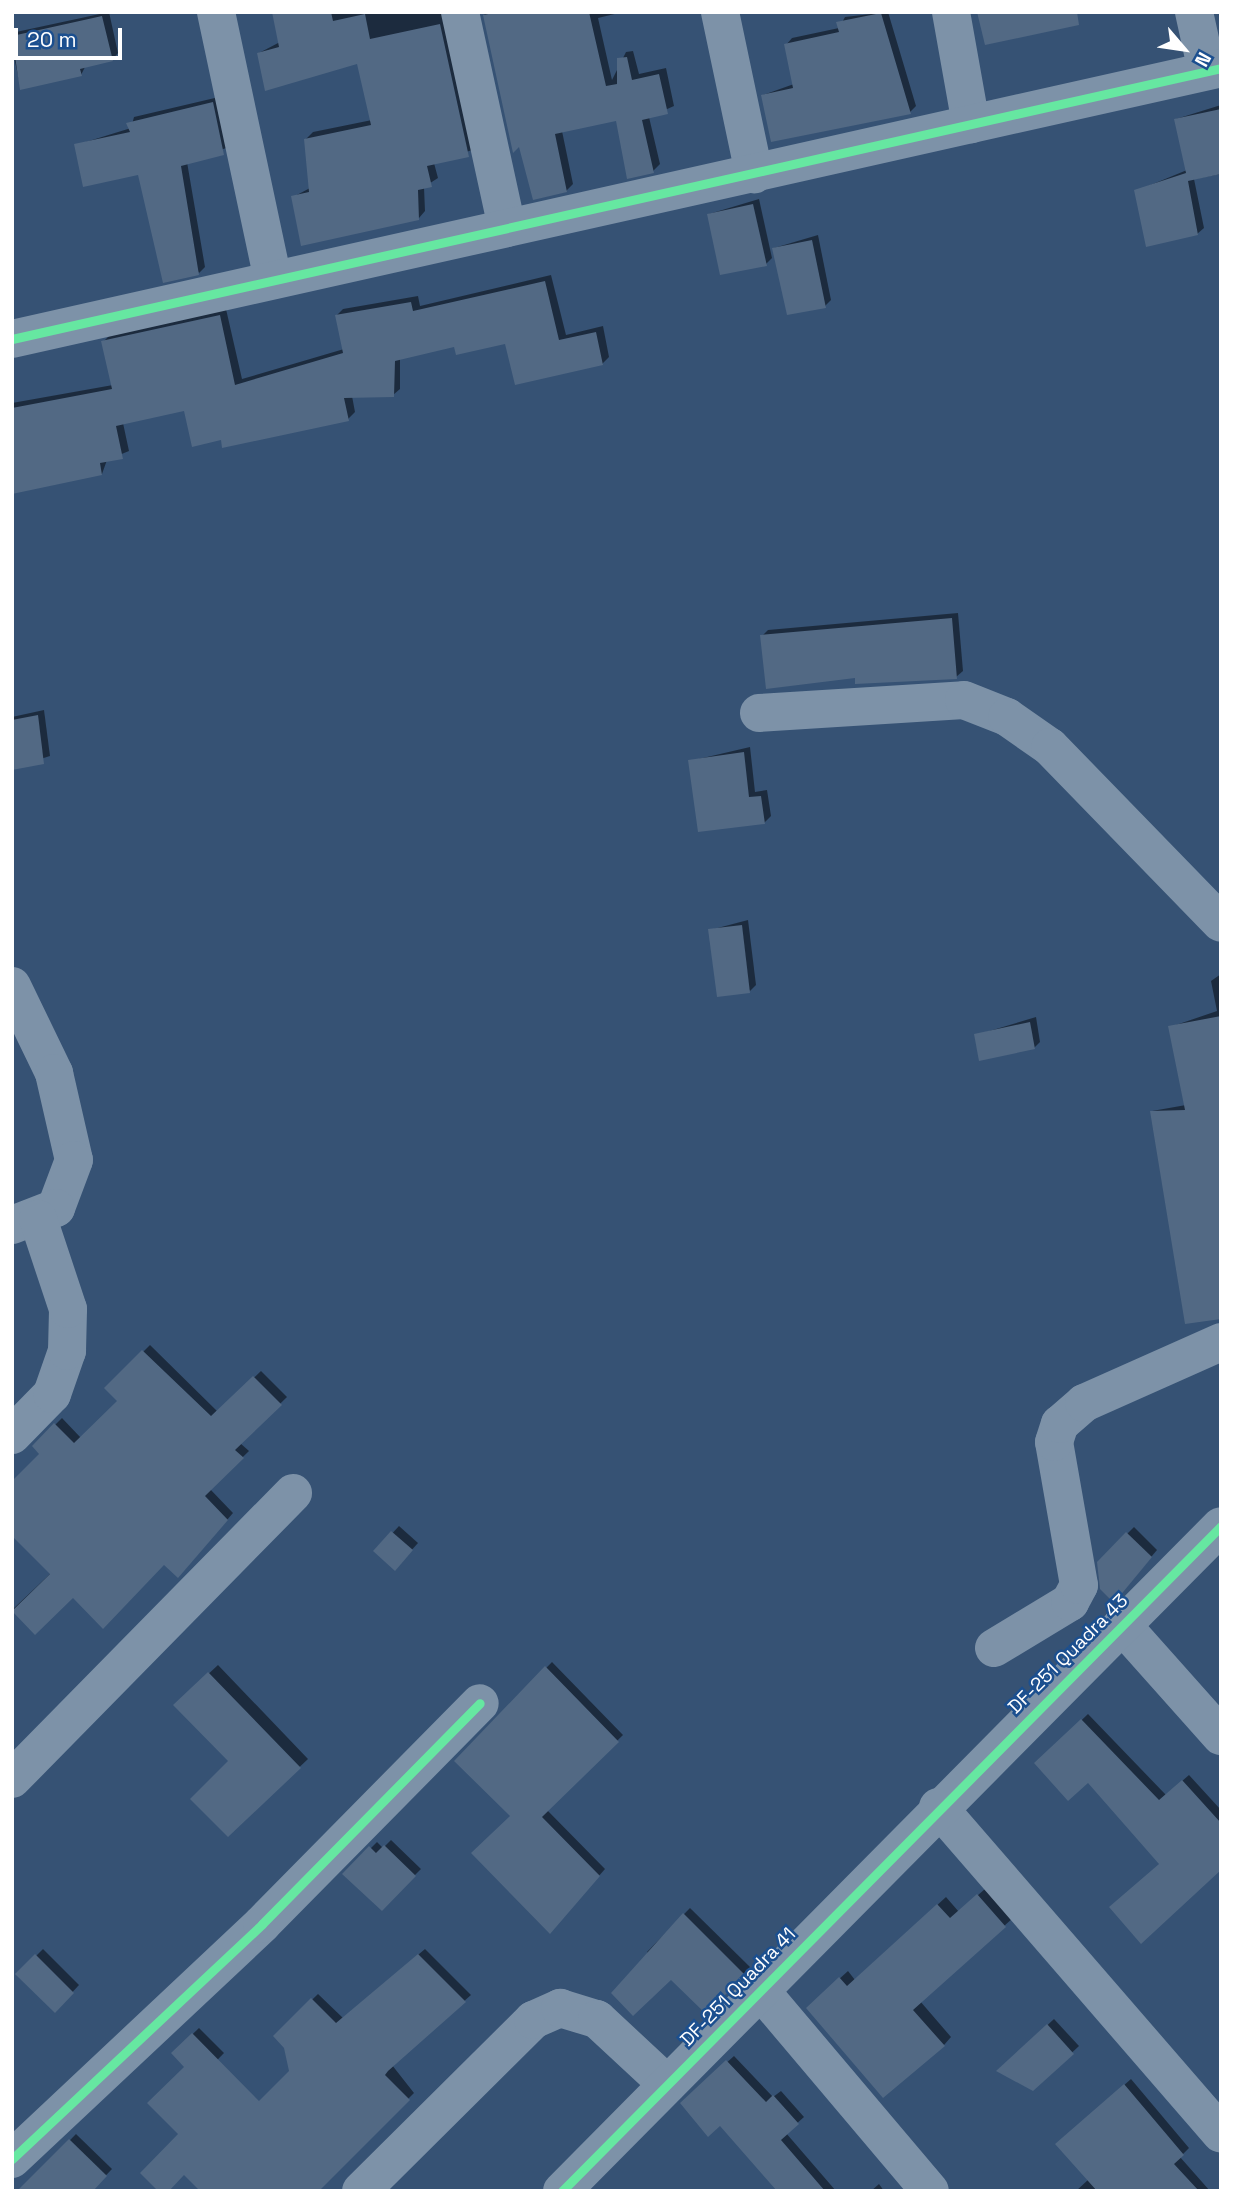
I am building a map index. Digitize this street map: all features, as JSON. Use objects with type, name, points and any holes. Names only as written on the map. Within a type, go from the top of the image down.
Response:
[{"type":"street","points":[[216,12],[273,280]]},
{"type":"street","points":[[460,12],[507,228]]},
{"type":"street","points":[[720,12],[754,174]]},
{"type":"street","points":[[951,12],[971,124]]},
{"type":"street","points":[[12,338],[1214,70],[1194,12]]},
{"type":"street","points":[[759,713],[964,699],[1007,717],[1050,747],[1221,923]]},
{"type":"street","points":[[12,986],[54,1073],[73,1141],[68,1187],[56,1208],[25,1222],[68,1309],[67,1351],[52,1394],[12,1434]]},
{"type":"street","points":[[994,1648],[1070,1602],[1079,1584],[1054,1442],[1060,1424],[1084,1403],[1221,1342]]},
{"type":"street","points":[[12,1779],[293,1493]]},
{"type":"street","name":"DF-251 Quadra 43","points":[[938,1807],[1221,1526]]},
{"type":"street","name":"DF-251 Quadra 43","points":[[1122,1625],[1221,1736]]},
{"type":"street","points":[[12,2160],[262,1924],[480,1703]]},
{"type":"street","points":[[938,1807],[1221,2134]]},
{"type":"street","name":"DF-251 Quadra 41","points":[[562,2191],[938,1807]]},
{"type":"street","name":"DF-251 Quadra 41","points":[[760,1990],[930,2191]]},
{"type":"street","points":[[361,2191],[533,2020],[560,2008],[597,2019],[667,2084]]},
{"type":"building","points":[[272,12],[331,12],[333,21],[365,14],[370,39],[440,24],[469,157],[427,166],[432,187],[418,190],[419,220],[301,246],[291,196],[309,192],[304,139],[371,125],[357,64],[265,91],[257,53],[279,47]]},
{"type":"building","points":[[499,12],[589,12],[606,86],[617,84],[617,58],[627,57],[632,80],[659,74],[668,114],[642,120],[654,173],[627,179],[616,121],[555,134],[567,192],[533,200],[519,147],[513,153],[483,15]]},
{"type":"building","points":[[977,12],[1077,12],[1079,25],[985,45]]},
{"type":"building","points":[[881,13],[911,114],[771,142],[761,95],[793,88],[784,44],[839,32],[836,22]]},
{"type":"building","points":[[102,16],[113,61],[80,69],[82,76],[20,90],[12,36]]},
{"type":"building","points":[[213,102],[224,155],[181,166],[199,275],[163,283],[138,175],[83,187],[74,144],[130,132],[126,123]]},
{"type":"building","points":[[1221,109],[1221,174],[1188,181],[1198,235],[1146,247],[1134,190],[1186,173],[1174,119]]},
{"type":"building","points":[[753,204],[767,266],[720,275],[707,214]]},
{"type":"building","points":[[812,240],[826,308],[787,315],[772,248]]},
{"type":"building","points":[[545,281],[559,340],[596,332],[603,365],[515,385],[505,344],[456,355],[454,347],[395,361],[394,397],[344,398],[349,421],[222,448],[221,440],[192,447],[184,411],[116,426],[123,459],[100,463],[102,475],[12,494],[12,408],[112,389],[101,341],[220,315],[235,385],[343,353],[335,315],[411,302],[413,311]]},
{"type":"building","points":[[952,618],[957,679],[855,684],[855,678],[766,689],[760,635]]},
{"type":"building","points":[[38,715],[44,764],[12,770],[12,720]]},
{"type":"building","points":[[744,752],[749,797],[761,796],[765,824],[698,832],[688,760]]},
{"type":"building","points":[[742,925],[750,993],[717,997],[708,929]]},
{"type":"building","points":[[1221,1016],[1221,1319],[1185,1324],[1150,1111],[1185,1110],[1168,1026]]},
{"type":"building","points":[[1030,1022],[1035,1049],[979,1061],[974,1034]]},
{"type":"building","points":[[142,1350],[211,1416],[253,1376],[282,1405],[235,1450],[244,1458],[205,1496],[228,1520],[178,1578],[164,1565],[103,1629],[73,1598],[35,1635],[12,1611],[50,1574],[12,1536],[12,1481],[39,1454],[32,1446],[54,1423],[74,1443],[117,1401],[104,1388]]},
{"type":"building","points":[[391,1531],[413,1550],[395,1571],[373,1551]]},
{"type":"building","points":[[1126,1532],[1152,1557],[1114,1603],[1100,1589],[1097,1562]]},
{"type":"building","points":[[545,1666],[619,1742],[542,1817],[600,1876],[550,1934],[471,1853],[510,1816],[454,1761]]},
{"type":"building","points":[[208,1672],[301,1768],[228,1837],[190,1799],[228,1761],[173,1705]]},
{"type":"building","points":[[1081,1719],[1159,1800],[1182,1780],[1221,1823],[1221,1870],[1141,1944],[1109,1907],[1159,1864],[1088,1783],[1068,1801],[1034,1763]]},
{"type":"building","points":[[384,1845],[416,1876],[382,1911],[342,1874],[369,1846],[376,1853]]},
{"type":"building","points":[[977,1894],[1006,1927],[913,2010],[945,2046],[883,2098],[806,2008],[839,1977],[847,1986],[937,1904],[950,1918]]},
{"type":"building","points":[[683,1913],[745,1975],[706,2014],[671,1980],[633,2016],[611,1993]]},
{"type":"building","points":[[35,1954],[74,1993],[55,2013],[15,1974]]},
{"type":"building","points":[[418,1954],[466,2002],[388,2071],[385,2075],[410,2100],[319,2191],[200,2191],[184,2175],[169,2191],[158,2191],[140,2173],[178,2134],[147,2103],[184,2067],[171,2053],[192,2033],[259,2101],[289,2071],[284,2048],[273,2036],[311,1998],[336,2023]]},
{"type":"building","points":[[1047,2024],[1074,2054],[1033,2091],[996,2071]]},
{"type":"building","points":[[726,2060],[766,2102],[773,2095],[799,2124],[781,2140],[825,2191],[777,2191],[720,2126],[708,2137],[680,2103]]},
{"type":"building","points":[[1124,2084],[1184,2155],[1174,2164],[1199,2191],[1097,2191],[1055,2144]]},
{"type":"building","points":[[69,2139],[107,2176],[93,2191],[17,2191]]},
{"type":"cycle path","points":[[12,339],[1221,68]]},
{"type":"cycle path","points":[[562,2191],[1221,1526]]},
{"type":"cycle path","points":[[12,2159],[262,1924],[480,1703]]}]
